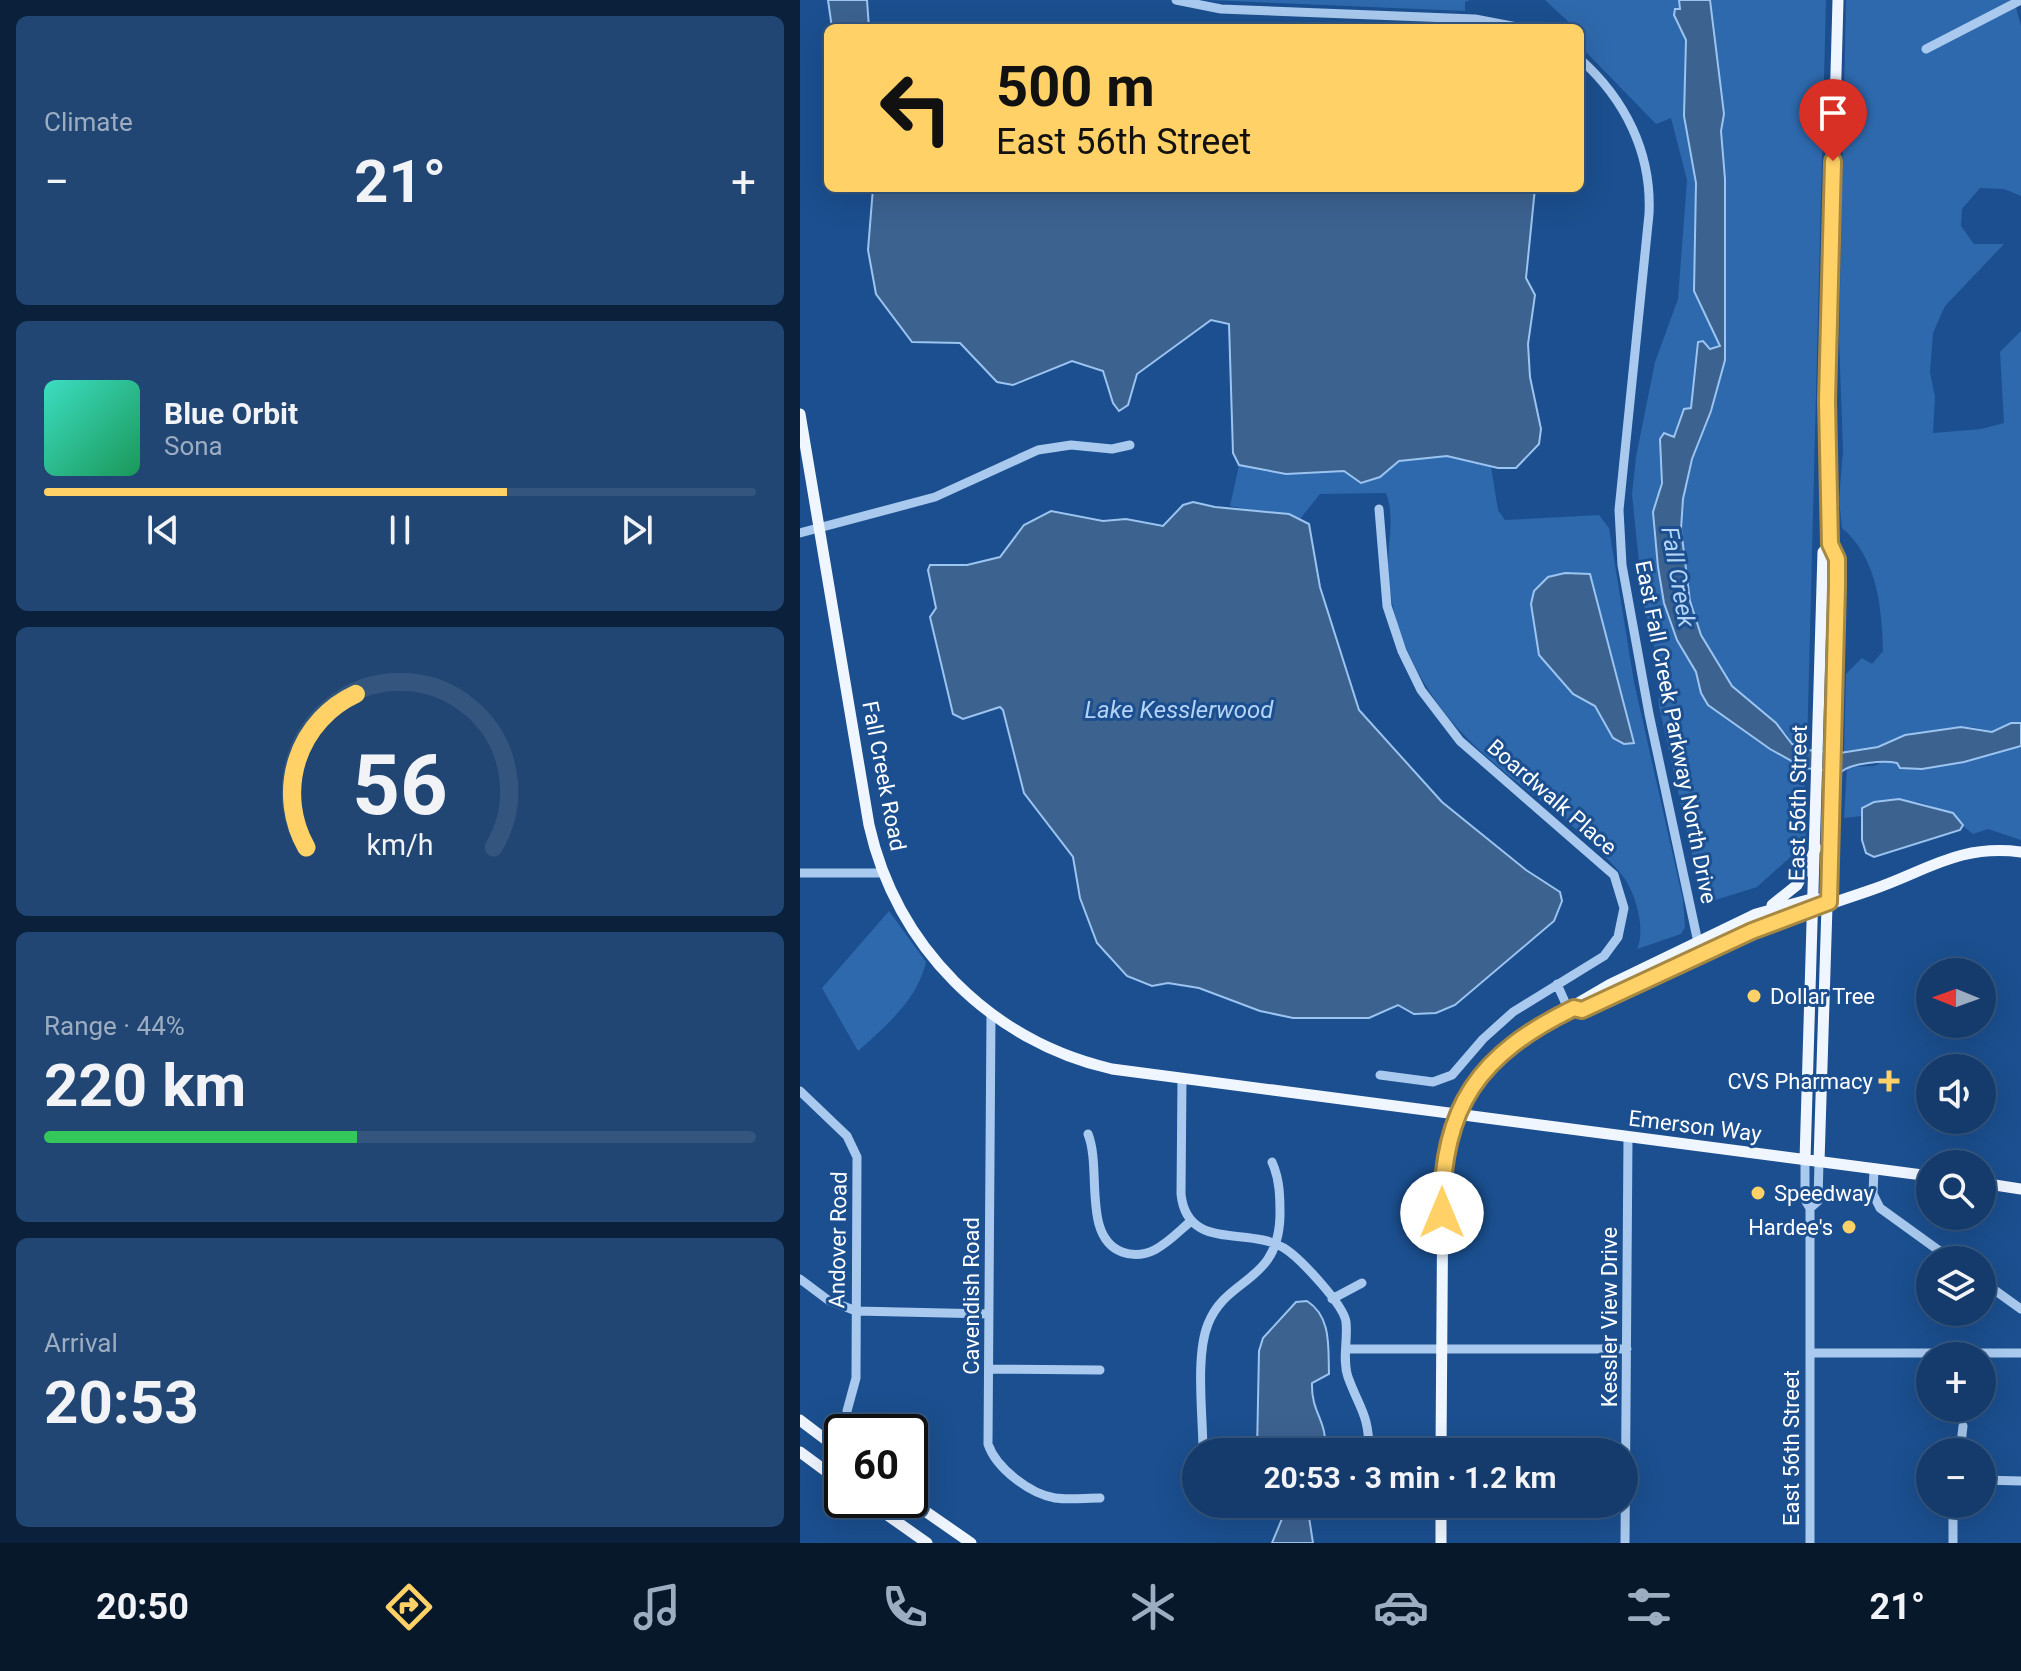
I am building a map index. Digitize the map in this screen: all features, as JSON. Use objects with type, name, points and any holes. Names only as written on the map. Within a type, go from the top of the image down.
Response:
[{"type":"main road","name":"East 56th Street","points":[[1819,1162],[1820,1048],[1829,902],[1837,559],[1830,544],[1827,401],[1838,0]]},
{"type":"main road","name":"Fall Creek Road","points":[[800,414],[869,825],[884,873],[905,918],[925,949],[959,987],[991,1014],[1025,1036],[1078,1060],[1112,1069],[1456,1115]]},
{"type":"main road","name":"East 56th Street","points":[[1805,1160],[1817,848],[1823,552],[1830,544]]},
{"type":"main road","points":[[1441,1438],[1443,1171],[1456,1115],[1473,1084],[1507,1048],[1571,1010],[1577,1001],[1767,910],[1794,889],[1817,848]]},
{"type":"main road","points":[[1767,910],[1829,902],[1875,889],[1957,854],[1984,850],[2021,852]]},
{"type":"main road","points":[[1571,1010],[1582,1010],[1815,904]]},
{"type":"main road","name":"Emerson Way","points":[[1456,1115],[1916,1174]]},
{"type":"main road","points":[[1996,1185],[2021,1189]]},
{"type":"main road","points":[[800,1420],[824,1438]]},
{"type":"main road","points":[[800,1452],[824,1470]]},
{"type":"main road","points":[[928,1513],[971,1543]]},
{"type":"main road","points":[[892,1518],[927,1543]]},
{"type":"main road","points":[[1441,1518],[1441,1543]]},
{"type":"street","points":[[1176,0],[1221,9],[1475,19],[1501,24]]},
{"type":"street","points":[[1926,49],[2021,0]]},
{"type":"street","name":"East Fall Creek Parkway North Drive","points":[[1584,63],[1604,83],[1627,116],[1648,178],[1649,224],[1619,527],[1622,565],[1649,714],[1696,942],[1702,954]]},
{"type":"street","points":[[800,533],[926,500],[1038,450],[1071,445],[1112,449],[1130,445]]},
{"type":"street","name":"Boardwalk Place","points":[[1379,509],[1387,606],[1402,651],[1426,699],[1460,741],[1492,771],[1609,869],[1622,892],[1623,921],[1611,948],[1593,964],[1502,1020],[1446,1078],[1430,1082],[1380,1075]]},
{"type":"street","points":[[800,873],[884,873]]},
{"type":"street","points":[[1557,984],[1571,1010]]},
{"type":"street","name":"Cavendish Road","points":[[991,1014],[988,1441],[997,1462],[1044,1495],[1100,1498]]},
{"type":"street","points":[[1182,1079],[1181,1194],[1191,1221],[1212,1234],[1277,1244],[1298,1259],[1332,1299],[1345,1318],[1348,1377],[1368,1420],[1369,1438]]},
{"type":"street","name":"Andover Road","points":[[800,1091],[847,1136],[857,1157],[856,1378],[847,1411]]},
{"type":"street","points":[[1088,1134],[1097,1168],[1097,1221],[1110,1245],[1128,1254],[1147,1253],[1191,1221]]},
{"type":"street","name":"Kessler View Drive","points":[[1625,1543],[1628,1138]]},
{"type":"street","name":"East 56th Street","points":[[1805,1160],[1805,1200],[1810,1208],[1810,1543]]},
{"type":"street","points":[[1203,1438],[1203,1346],[1207,1326],[1218,1308],[1264,1266],[1277,1244],[1280,1184],[1272,1162]]},
{"type":"street","name":"East 56th Street","points":[[1810,1208],[1818,1201],[1819,1162]]},
{"type":"street","points":[[1874,1169],[1873,1194],[1880,1208],[1933,1246]]},
{"type":"street","points":[[800,1279],[828,1300],[856,1311],[989,1314]]},
{"type":"street","points":[[1332,1299],[1362,1283]]},
{"type":"street","points":[[1996,1291],[2021,1309]]},
{"type":"street","points":[[1346,1349],[1627,1349]]},
{"type":"street","points":[[1811,1353],[2021,1353]]},
{"type":"street","points":[[989,1369],[1100,1370]]},
{"type":"street","points":[[1962,1438],[1963,1426]]},
{"type":"street","points":[[1996,1480],[2021,1481]]},
{"type":"street","points":[[1953,1518],[1953,1543]]},
{"type":"shaded area","points":[[1207,0],[1470,0],[1465,2],[1465,11]]},
{"type":"shaded area","points":[[1545,0],[1679,0],[1680,10],[1674,15],[1686,40],[1684,116],[1696,183],[1694,291],[1720,347],[1716,350],[1706,344],[1697,347],[1691,409],[1684,410],[1674,438],[1660,439],[1664,463],[1653,524],[1664,603],[1677,640],[1691,661],[1708,705],[1770,749],[1804,768],[1806,843],[1757,887],[1709,902],[1702,899],[1659,706],[1654,644],[1643,602],[1632,494],[1636,457],[1655,362],[1678,299],[1687,180],[1671,118],[1656,124],[1586,52],[1584,24],[1571,24]]},
{"type":"shaded area","points":[[1710,0],[1826,0],[1807,750],[1792,744],[1787,734],[1732,686],[1707,649],[1690,601],[1681,529],[1683,499],[1698,438],[1714,399],[1725,327],[1725,179],[1721,131],[1724,113]]},
{"type":"shaded area","points":[[1846,0],[2014,0],[2021,26],[2021,196],[2004,189],[1980,188],[1962,209],[1961,226],[1974,244],[2004,244],[1945,306],[1933,333],[1930,372],[1935,397],[1933,433],[1981,429],[2004,423],[2000,352],[2021,331],[2021,723],[2011,723],[1992,732],[1972,727],[1921,732],[1878,747],[1844,752],[1846,674],[1862,658],[1872,664],[1883,651],[1875,584],[1863,553],[1842,528],[1839,499],[1843,451],[1839,339]]},
{"type":"shaded area","points":[[1447,456],[1491,467],[1498,510],[1505,520],[1599,515],[1609,528],[1634,682],[1683,900],[1685,927],[1681,934],[1637,949],[1640,941],[1638,911],[1632,891],[1622,875],[1586,838],[1486,756],[1437,702],[1411,659],[1394,613],[1388,565],[1391,520],[1386,493],[1320,494],[1300,519],[1230,506],[1239,465],[1286,474],[1344,471],[1361,483],[1380,477],[1399,461]]},
{"type":"shaded area","points":[[2021,746],[2021,840],[1988,829],[1973,834],[1946,813],[1910,801],[1862,808],[1862,816],[1844,818],[1847,767],[1874,766],[1885,761],[1922,769]]},
{"type":"shaded area","points":[[889,911],[926,962],[908,1000],[890,1022],[858,1051],[822,988]]},
{"type":"water","points":[[828,0],[867,0],[869,24],[831,24]]},
{"type":"water","name":"Fall Creek","points":[[1679,0],[1710,0],[1724,114],[1721,131],[1725,179],[1725,360],[1711,411],[1692,459],[1683,499],[1681,529],[1690,601],[1701,635],[1732,686],[1776,723],[1792,744],[1807,750],[1840,753],[1878,747],[1905,735],[1961,727],[1992,732],[2011,723],[2021,723],[2021,746],[1964,762],[1922,769],[1900,768],[1897,763],[1884,762],[1860,764],[1841,772],[1804,768],[1770,749],[1708,705],[1701,693],[1696,672],[1677,640],[1664,603],[1653,512],[1662,483],[1660,439],[1664,433],[1674,437],[1684,409],[1691,408],[1698,342],[1703,341],[1710,349],[1720,346],[1694,291],[1696,183],[1684,116],[1686,40],[1674,15],[1675,9],[1680,9]]},
{"type":"water","points":[[873,192],[1535,192],[1526,278],[1535,295],[1528,344],[1530,377],[1541,429],[1539,444],[1516,468],[1498,468],[1447,456],[1399,461],[1380,477],[1361,483],[1344,471],[1286,474],[1239,465],[1233,453],[1229,324],[1211,320],[1137,374],[1128,405],[1119,411],[1113,403],[1103,371],[1072,361],[1013,385],[997,382],[960,343],[912,342],[876,294],[868,250]]},
{"type":"water","name":"Lake Kesslerwood","points":[[1193,502],[1289,514],[1309,524],[1320,587],[1359,710],[1442,802],[1526,870],[1560,892],[1562,901],[1554,921],[1455,1005],[1436,1013],[1414,1014],[1398,1005],[1369,1018],[1293,1018],[1260,1011],[1199,988],[1168,983],[1152,986],[1127,976],[1097,943],[1080,898],[1073,857],[1024,793],[1003,710],[1000,707],[963,719],[953,714],[930,617],[936,608],[928,570],[930,565],[967,565],[1000,557],[1024,525],[1051,511],[1103,521],[1126,519],[1163,526],[1183,505]]},
{"type":"water","points":[[1565,573],[1590,574],[1634,743],[1624,744],[1613,738],[1595,706],[1573,694],[1539,655],[1531,604],[1534,591],[1548,577]]},
{"type":"water","points":[[1899,799],[1953,813],[1963,825],[1960,830],[1874,857],[1866,853],[1862,840],[1862,808],[1874,802]]},
{"type":"water","points":[[1307,1301],[1325,1324],[1329,1374],[1312,1383],[1312,1394],[1325,1438],[1257,1438],[1259,1351],[1263,1338],[1296,1302]]},
{"type":"water","points":[[1282,1518],[1309,1518],[1313,1543],[1272,1543]]},
{"type":"place","name":"Dollar Tree","points":[[1754,996]]},
{"type":"place","name":"CVS Pharmacy","points":[[1889,1081]]},
{"type":"place","name":"Speedway","points":[[1758,1193]]},
{"type":"place","name":"Hardee's","points":[[1849,1227]]},
{"type":"route","points":[[1442,1213],[1445,1153],[1460,1106],[1476,1080],[1516,1041],[1574,1008],[1582,1010],[1728,941],[1815,910],[1829,902],[1837,586],[1837,559],[1830,544],[1827,401],[1833,161]]}]
